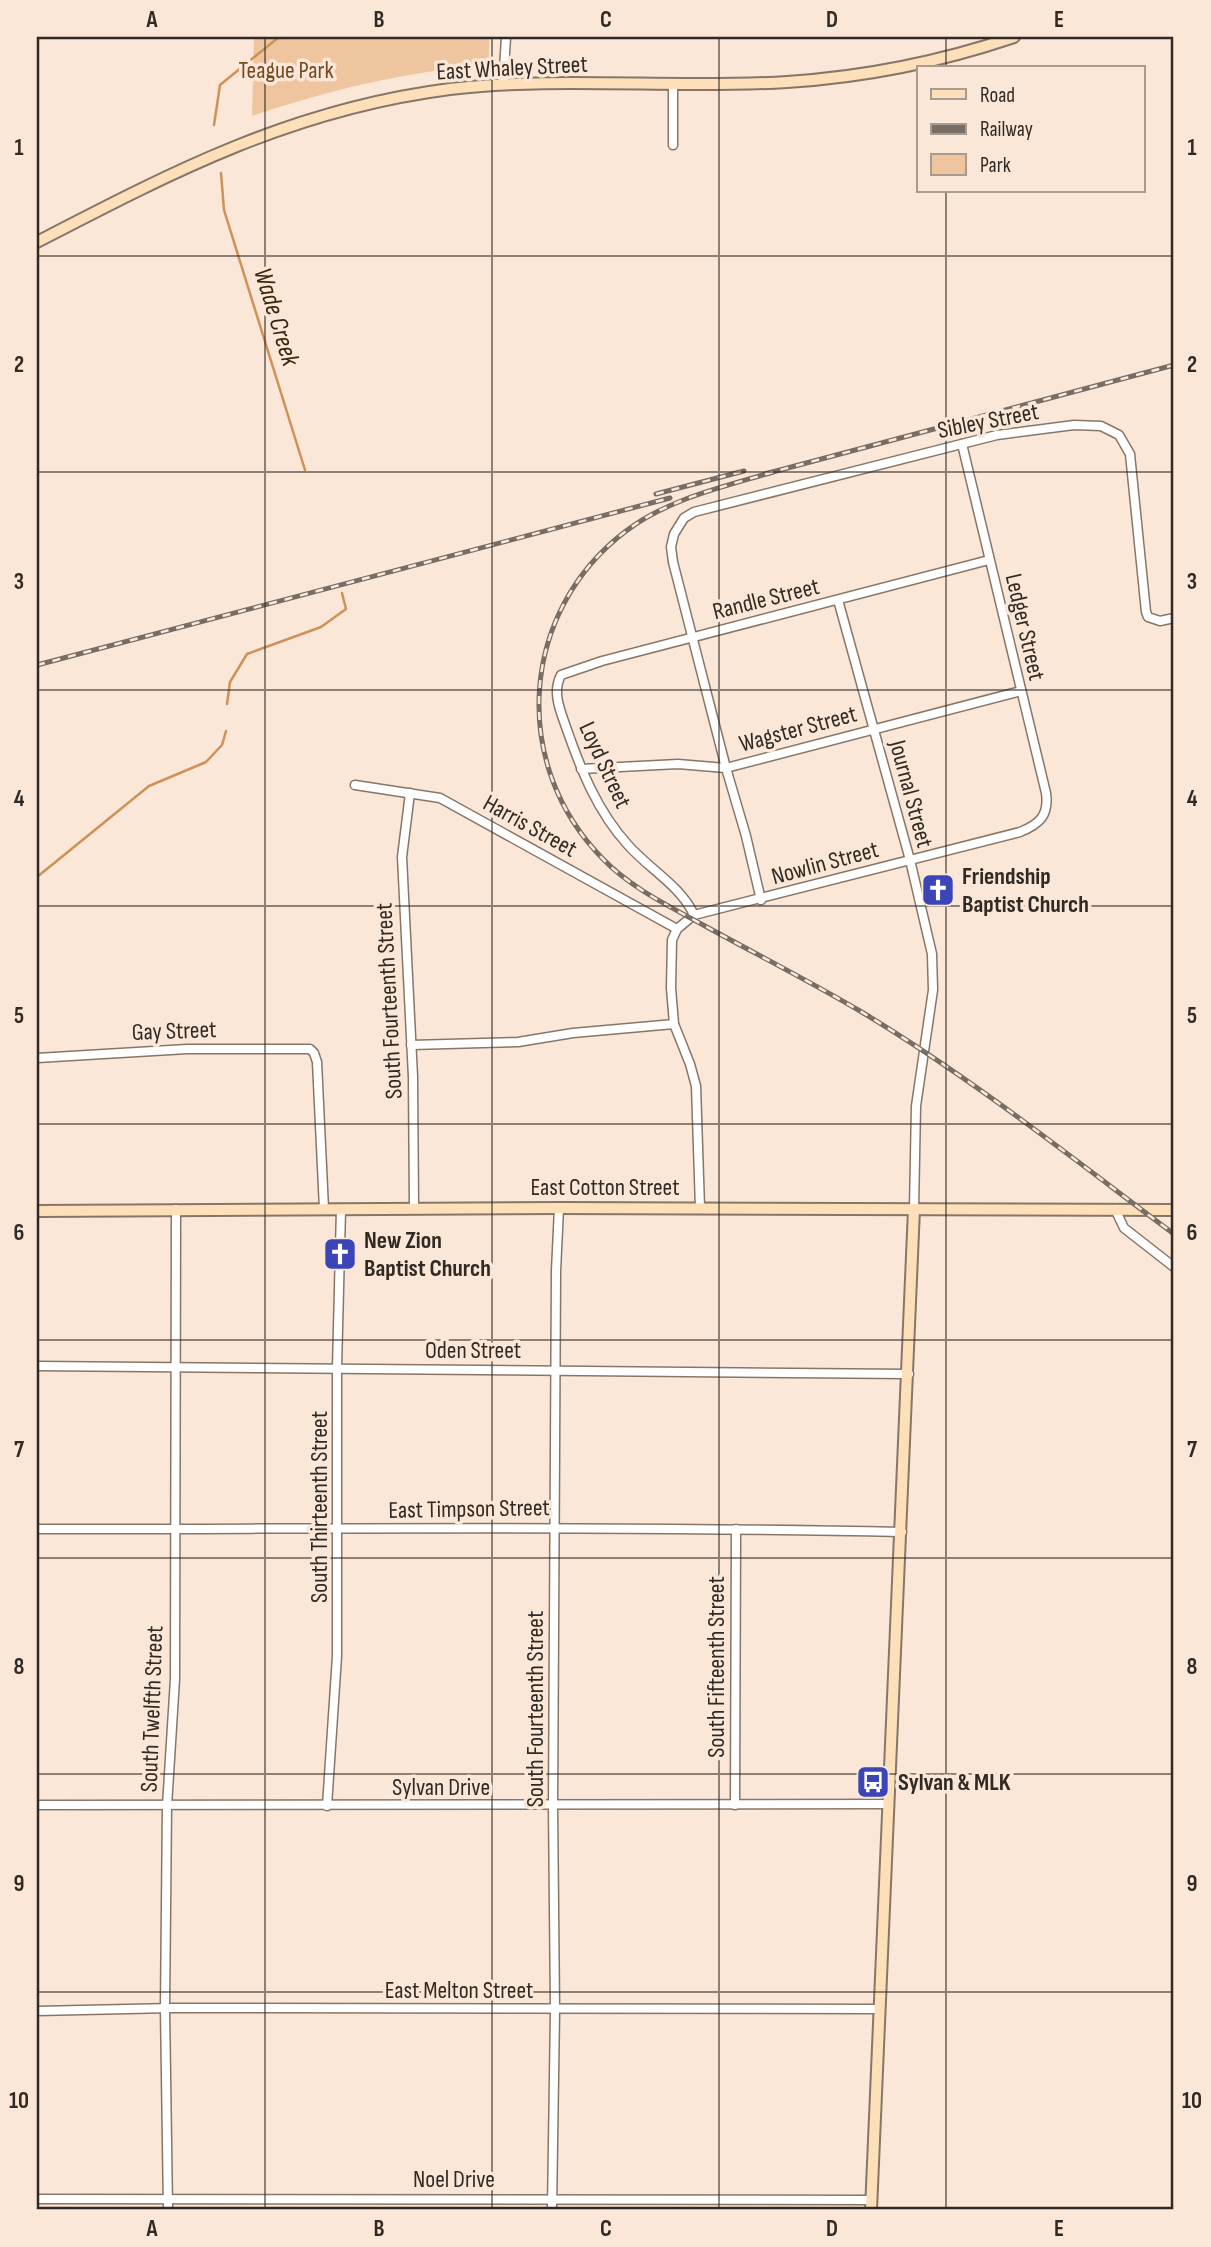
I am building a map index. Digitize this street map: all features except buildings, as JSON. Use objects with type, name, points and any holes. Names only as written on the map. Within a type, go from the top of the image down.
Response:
[{"type":"street","points":[[503,85],[506,37]]},
{"type":"street","name":"East Whaley Street","points":[[37,242],[178,170],[267,133],[344,109],[394,98],[503,85],[786,82],[865,75],[937,60],[1014,37]]},
{"type":"street","points":[[673,84],[673,145]]},
{"type":"street","name":"Sibley Street","points":[[693,637],[671,547],[676,528],[689,515],[962,444],[1015,432],[1074,425],[1101,426],[1119,435],[1128,448],[1132,462],[1146,612],[1152,620],[1174,618]]},
{"type":"street","name":"Ledger Street","points":[[962,444],[1046,793],[1047,808],[1043,818]]},
{"type":"street","name":"Randle Street","points":[[557,682],[561,675],[569,670],[989,560]]},
{"type":"street","name":"Journal Street","points":[[838,600],[909,860],[934,968],[917,1098],[914,1209]]},
{"type":"street","points":[[693,637],[761,900]]},
{"type":"street","name":"Loyd Street","points":[[557,682],[561,711],[593,796],[614,828],[638,856],[679,893],[694,915]]},
{"type":"street","name":"Wagster Street","points":[[582,769],[668,764],[726,768],[1021,691]]},
{"type":"street","name":"Harris Street","points":[[355,785],[440,799],[501,830],[677,929]]},
{"type":"street","name":"South Fourteenth Street","points":[[410,793],[402,858],[411,1045],[414,1208]]},
{"type":"street","name":"Nowlin Street","points":[[694,915],[1020,832],[1034,826],[1043,818]]},
{"type":"street","points":[[694,915],[677,929],[671,946],[674,1024],[696,1086],[700,1208]]},
{"type":"street","points":[[411,1045],[518,1042],[573,1033],[674,1024]]},
{"type":"street","name":"Gay Street","points":[[37,1058],[187,1049],[301,1047],[312,1050],[317,1062],[324,1209]]},
{"type":"street","name":"East Cotton Street","points":[[37,1211],[414,1208],[1174,1210]]},
{"type":"street","name":"South Fourteenth Street","points":[[552,2210],[555,2010],[555,1370],[559,1208]]},
{"type":"street","name":"South Twelfth Street","points":[[168,2210],[167,1806],[175,1679],[176,1209]]},
{"type":"street","name":"South Thirteenth Street","points":[[327,1806],[337,1671],[337,1368],[341,1209]]},
{"type":"street","points":[[871,2205],[909,1374],[914,1209]]},
{"type":"street","points":[[1115,1209],[1124,1228],[1174,1267]]},
{"type":"street","name":"Oden Street","points":[[37,1366],[909,1374]]},
{"type":"street","name":"East Timpson Street","points":[[37,1529],[339,1530],[555,1527],[902,1532]]},
{"type":"street","name":"South Fifteenth Street","points":[[735,1805],[736,1529]]},
{"type":"street","name":"Sylvan Drive","points":[[37,1805],[888,1804]]},
{"type":"street","name":"East Melton Street","points":[[37,2011],[166,2008],[880,2009]]},
{"type":"street","name":"Noel Drive","points":[[37,2199],[552,2198],[871,2205]]},
{"type":"green space","name":"Teague Park","points":[[254,37],[489,37],[489,65],[428,72],[369,83],[252,116]]},
{"type":"waterway","name":"Wade Creek","points":[[214,125],[220,85],[279,37]]},
{"type":"waterway","name":"Wade Creek","points":[[221,173],[224,210],[305,470]]},
{"type":"waterway","name":"Wade Creek","points":[[227,704],[230,682],[247,654],[321,627],[346,609],[342,593]]},
{"type":"waterway","name":"Wade Creek","points":[[37,877],[149,786],[206,762],[222,745],[226,731]]},
{"type":"railway","points":[[765,474],[1174,365]]},
{"type":"railway","points":[[656,494],[744,471]]},
{"type":"railway","points":[[773,472],[697,495],[642,520],[626,531],[591,564],[564,603],[547,645],[540,689],[541,735],[552,779],[573,821],[603,859],[638,888],[901,1036],[1020,1118],[1174,1234]]},
{"type":"railway","points":[[37,665],[670,498]]},
{"type":"place","name":"Friendship Baptist Church","points":[[938,890]]},
{"type":"place","name":"New Zion Baptist Church","points":[[340,1254]]},
{"type":"place","name":"Sylvan & MLK","points":[[873,1782]]}]
